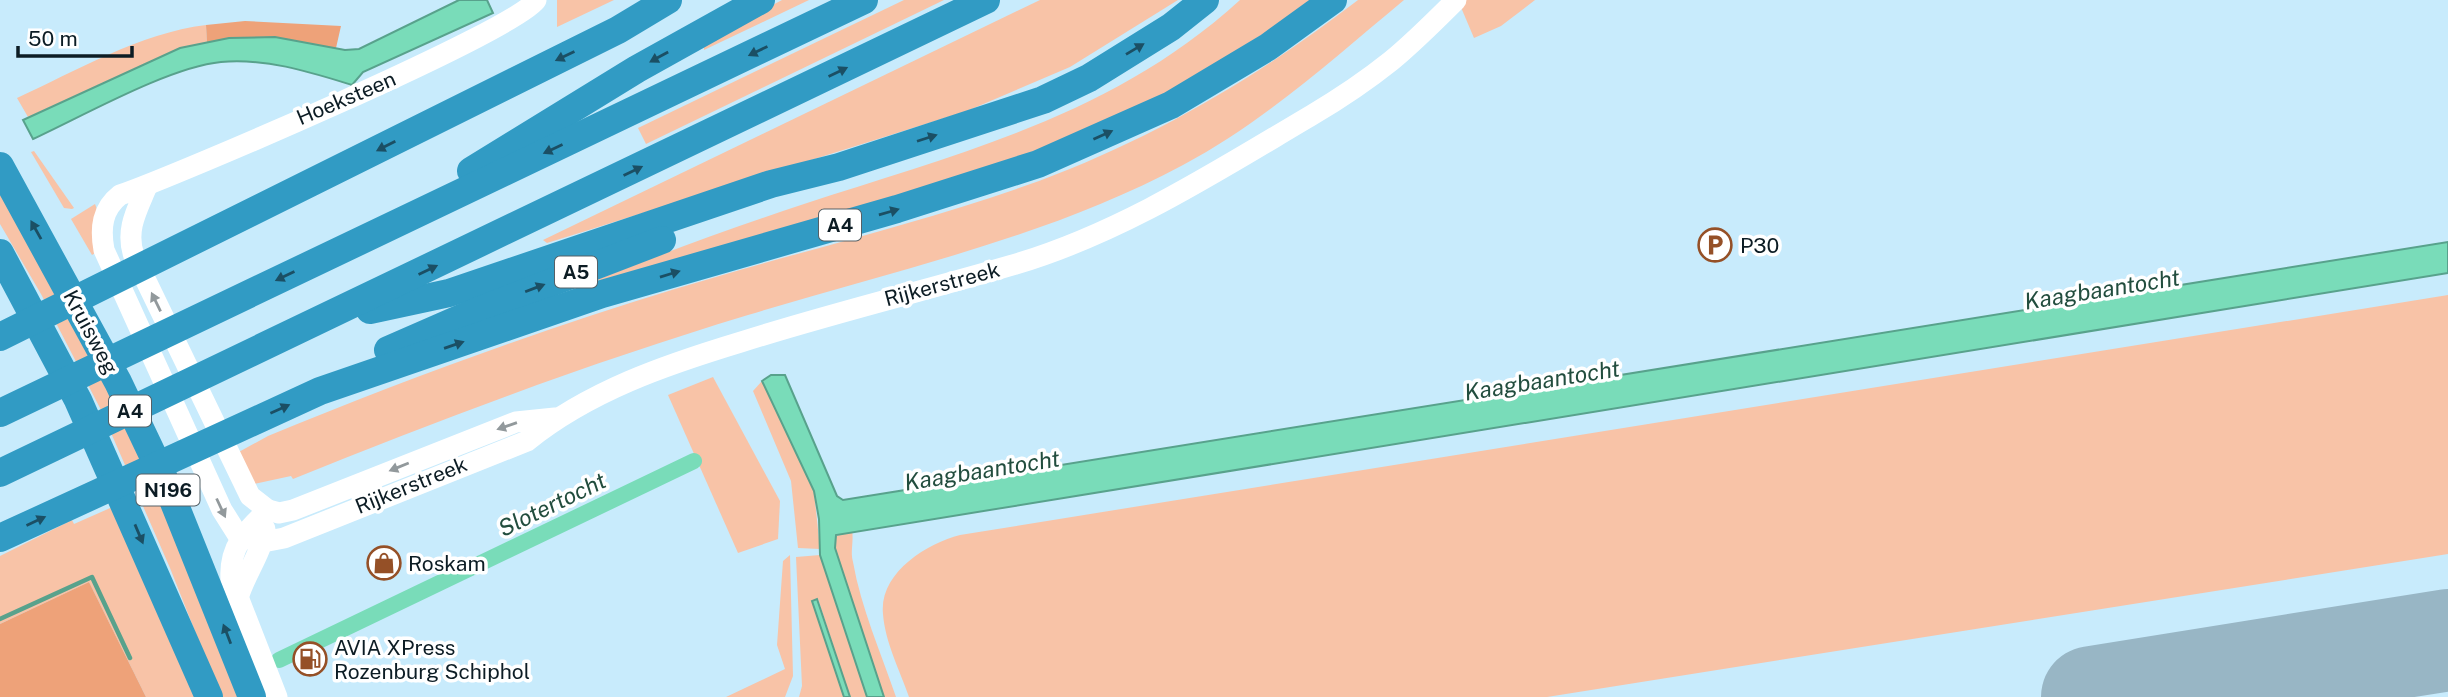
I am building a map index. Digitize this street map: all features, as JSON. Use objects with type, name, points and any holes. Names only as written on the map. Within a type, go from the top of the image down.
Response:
[{"type":"highway","points":[[0,337],[618,30],[668,0]]},
{"type":"highway","points":[[346,247],[637,69],[761,0]]},
{"type":"highway","points":[[11,407],[864,0]]},
{"type":"highway","name":"A4","points":[[0,473],[323,321],[986,0]]},
{"type":"highway","name":"A5","points":[[323,321],[449,293],[771,184],[839,167],[1043,100],[1089,78],[1171,27],[1205,0]]},
{"type":"highway","name":"A4","points":[[0,537],[320,391],[602,295],[897,209],[1038,164],[1171,105],[1268,47],[1333,0]]},
{"type":"highway","name":"Kruisweg","points":[[0,166],[118,382],[167,485],[253,697]]},
{"type":"highway","name":"A5","points":[[320,391],[364,360],[475,312],[695,227],[839,167]]},
{"type":"highway","name":"Kruisweg","points":[[0,253],[78,400],[209,697]]},
{"type":"street","name":"Hoeksteen","points":[[103,242],[103,225],[109,206],[120,195],[147,186],[456,50],[517,18],[533,7],[536,0]]},
{"type":"street","name":"Rijkerstreek","points":[[1313,114],[1323,99],[1379,53],[1436,0]]},
{"type":"street","name":"Rijkerstreek","points":[[263,542],[277,540],[527,441],[555,418],[609,390],[678,362],[1019,263],[1098,233],[1174,197],[1313,114],[1391,61],[1456,0]]},
{"type":"street","points":[[147,186],[130,230],[134,256],[236,470],[250,496],[268,510]]},
{"type":"street","name":"Kruisweg","points":[[103,242],[222,510],[230,527],[239,537]]},
{"type":"street","name":"Rijkerstreek","points":[[268,510],[279,513],[293,510],[516,422],[555,418]]},
{"type":"street","points":[[268,510],[239,537],[230,569],[277,697]]},
{"type":"street","points":[[239,595],[249,565],[263,542],[268,510]]},
{"type":"street","points":[[239,537],[263,542]]},
{"type":"shaded area","points":[[459,0],[487,0],[493,13],[363,72],[352,85],[272,64],[221,62],[152,82],[33,139],[23,120],[180,48],[229,38],[275,37],[345,50],[359,49]]},
{"type":"shaded area","points":[[557,0],[614,0],[557,27]]},
{"type":"shaded area","points":[[782,0],[809,0],[704,50],[704,42]]},
{"type":"shaded area","points":[[904,0],[944,0],[646,144],[638,128]]},
{"type":"shaded area","points":[[1040,0],[1178,0],[1070,67],[967,111],[547,243],[543,240]]},
{"type":"shaded area","points":[[1240,0],[1316,0],[1173,92],[1032,156],[503,319],[690,244],[921,167],[1034,126],[1141,74],[1191,40]]},
{"type":"shaded area","points":[[1358,0],[1404,0],[1298,88],[1213,148],[1131,191],[1078,213],[970,250],[748,315],[575,371],[293,479],[291,476],[254,484],[237,453],[268,436],[521,339],[675,289],[949,211],[1082,164],[1165,125],[1245,79]]},
{"type":"shaded area","points":[[1464,0],[1535,0],[1501,26],[1474,38],[1460,5]]},
{"type":"shaded area","points":[[245,21],[341,26],[336,48],[229,38],[207,43],[206,25]]},
{"type":"shaded area","points":[[206,25],[207,43],[180,48],[28,117],[17,98],[133,44],[181,29]]},
{"type":"shaded area","points":[[34,151],[74,208],[64,208],[31,152]]},
{"type":"shaded area","points":[[0,188],[88,349],[154,489],[240,697],[221,697],[170,568],[101,410],[41,294],[0,224]]},
{"type":"shaded area","points":[[95,204],[98,212],[100,250],[92,255],[71,219]]},
{"type":"shaded area","points":[[2448,242],[2448,273],[836,535],[835,548],[884,697],[867,697],[820,555],[819,519],[814,491],[762,381],[771,375],[785,375],[837,496],[843,500]]},
{"type":"shaded area","points":[[2448,295],[2448,554],[1547,697],[909,697],[884,625],[884,599],[897,573],[907,562],[933,545],[960,535]]},
{"type":"shaded area","points":[[713,377],[780,501],[778,539],[738,553],[668,395]]},
{"type":"shaded area","points":[[762,381],[814,491],[820,549],[798,548],[791,481],[753,391]]},
{"type":"shaded area","points":[[117,505],[195,697],[146,697],[89,582],[0,624],[0,556],[72,520],[74,524]]},
{"type":"shaded area","points":[[852,530],[852,558],[861,596],[896,697],[884,697],[835,548],[834,537]]},
{"type":"shaded area","points":[[790,555],[793,676],[785,697],[726,697],[785,669],[777,645],[783,561]]},
{"type":"shaded area","points":[[820,555],[867,697],[850,697],[818,599],[812,601],[844,697],[799,697],[802,686],[796,557]]},
{"type":"shaded area","points":[[89,582],[146,697],[0,697],[0,624]]},
{"type":"shaded area","points":[[817,599],[850,697],[844,697],[812,601]]},
{"type":"waterway","name":"Slotertocht","points":[[279,660],[694,461]]},
{"type":"waterway","points":[[0,619],[92,577],[130,658]]},
{"type":"runway","points":[[2092,697],[2448,640]]},
{"type":"place","name":"P30","points":[[1715,245]]},
{"type":"place","name":"Roskam","points":[[384,563]]},
{"type":"place","name":"AVIA XPress Rozenburg Schiphol","points":[[310,659]]},
{"type":"water label","name":"Kaagbaantocht","points":[[2102,289]]},
{"type":"water label","name":"Kaagbaantocht","points":[[1542,380]]},
{"type":"water label","name":"Kaagbaantocht","points":[[982,470]]}]
